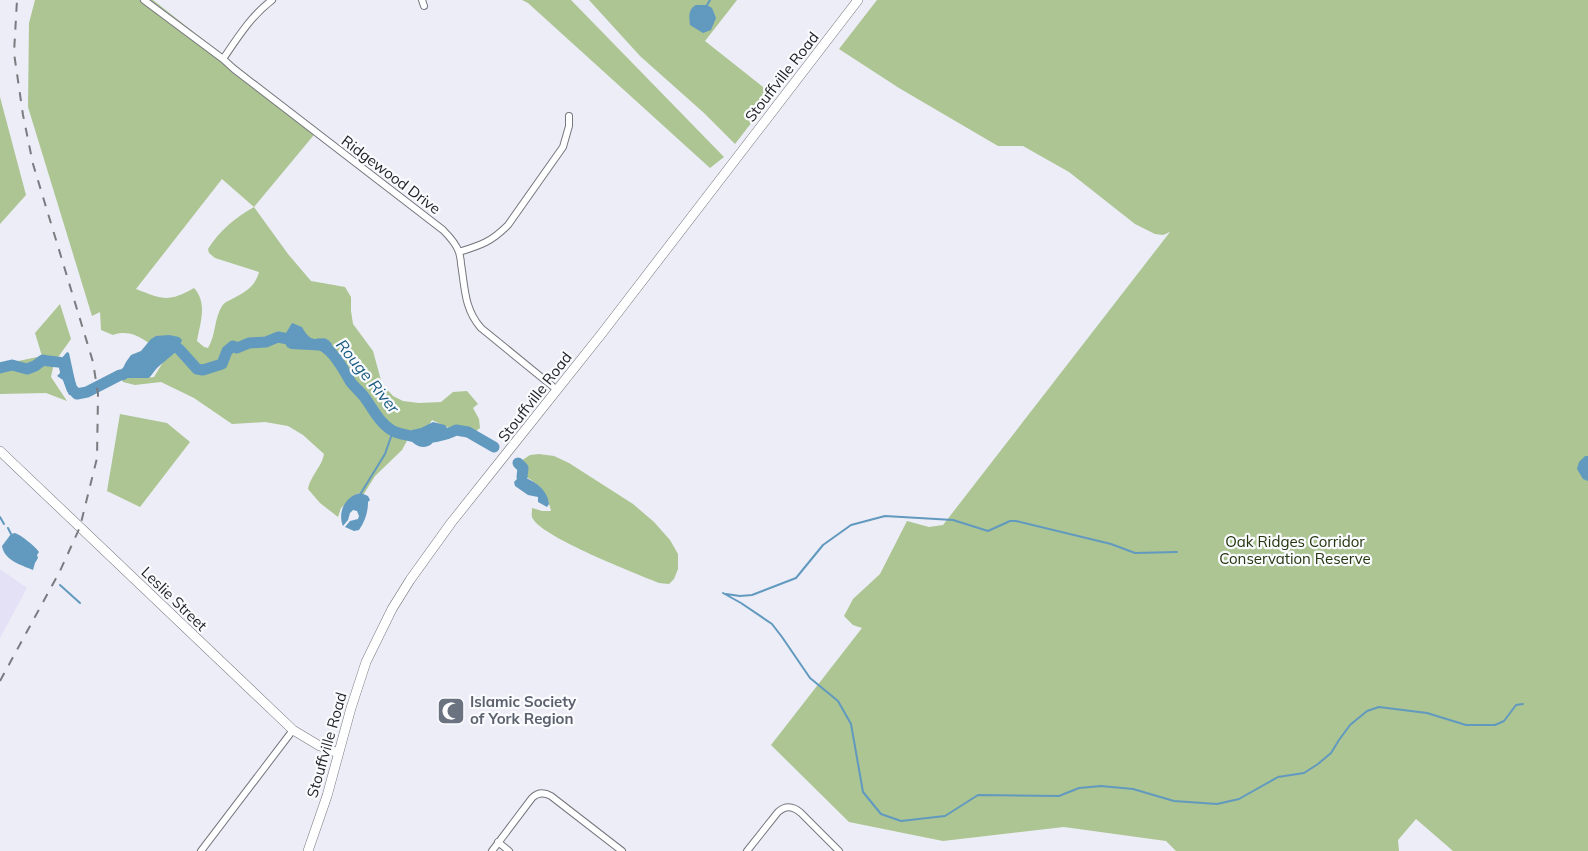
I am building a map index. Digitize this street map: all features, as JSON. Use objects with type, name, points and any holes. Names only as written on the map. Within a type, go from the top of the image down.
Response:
[{"type":"main road","name":"Stouffville Road","points":[[308,851],[366,662],[392,608],[430,550],[558,390],[858,0]]},
{"type":"main road","name":"Leslie Street","points":[[0,451],[293,730],[318,745],[338,753]]},
{"type":"street","name":"Ridgewood Drive","points":[[144,0],[443,230],[459,252],[466,298],[470,313],[475,322],[558,390]]},
{"type":"street","points":[[223,59],[250,20],[272,0]]},
{"type":"street","points":[[459,252],[482,245],[497,236],[508,225],[563,147],[569,126],[569,116]]},
{"type":"street","points":[[201,851],[293,730]]},
{"type":"street","points":[[492,851],[532,798],[544,793],[551,796],[622,851]]},
{"type":"street","points":[[747,851],[779,811],[790,807],[795,808],[801,813],[839,851]]},
{"type":"street","points":[[498,842],[509,851]]},
{"type":"shaded area","points":[[0,569],[27,588],[0,638]]},
{"type":"green space","points":[[35,0],[153,0],[318,130],[254,207],[288,254],[311,281],[345,287],[351,297],[353,324],[373,351],[382,384],[393,396],[403,401],[419,403],[441,402],[453,392],[467,391],[478,404],[473,408],[479,419],[480,428],[472,434],[453,430],[432,420],[426,430],[411,433],[402,450],[375,476],[362,497],[358,493],[341,508],[338,517],[320,503],[308,489],[324,454],[303,435],[288,426],[265,422],[232,424],[194,398],[161,382],[135,385],[123,382],[121,375],[142,378],[154,377],[166,357],[142,338],[135,335],[121,333],[113,335],[101,330],[100,312],[92,316],[28,107],[29,23]],"holes":[[[222,179],[254,207],[223,230],[208,249],[209,253],[215,258],[259,272],[255,282],[249,288],[222,306],[211,343],[208,348],[204,347],[197,341],[202,307],[201,300],[194,288],[171,298],[159,297],[136,289]]]},
{"type":"green space","points":[[522,0],[571,0],[724,157],[710,168],[528,3]]},
{"type":"green space","points":[[589,0],[737,0],[705,41],[773,95],[735,144],[704,113],[640,56]]},
{"type":"green space","name":"Oak Ridges Corridor Conservation Reserve","points":[[877,0],[1588,0],[1588,851],[1453,851],[1416,819],[1398,840],[1399,851],[1176,851],[1166,841],[1064,827],[943,841],[849,822],[771,745],[862,628],[853,625],[844,616],[853,599],[880,574],[907,521],[929,527],[943,525],[1170,232],[1163,235],[1155,234],[1135,224],[1069,172],[1023,146],[998,146],[899,88],[839,49]]},
{"type":"green space","points":[[0,97],[26,195],[0,224]]},
{"type":"green space","points":[[60,304],[71,339],[54,363],[51,377],[67,401],[46,393],[0,394],[0,362],[4,364],[42,356],[35,333]]},
{"type":"green space","points":[[120,414],[167,423],[190,442],[140,507],[107,491]]},
{"type":"green space","points":[[530,455],[554,456],[569,463],[633,504],[654,522],[670,540],[678,554],[678,569],[674,579],[669,584],[659,583],[571,545],[541,527],[532,518],[532,508],[551,511],[547,498],[537,484],[520,474],[521,461]]},
{"type":"water","points":[[696,5],[707,5],[712,8],[716,18],[711,30],[703,33],[690,25],[690,11]]},
{"type":"water","points":[[292,323],[302,327],[311,338],[324,338],[328,340],[332,344],[329,351],[291,349],[287,347],[283,338]]},
{"type":"water","points":[[169,335],[179,337],[182,340],[180,345],[149,378],[123,378],[122,370],[131,355],[141,351],[156,336]]},
{"type":"water","points":[[67,352],[69,353],[77,390],[76,395],[69,395],[63,380],[57,376],[60,373],[59,359]]},
{"type":"water","points":[[433,422],[445,425],[451,434],[447,438],[436,440],[425,447],[416,445],[408,435],[412,430]]},
{"type":"water","points":[[1585,456],[1588,456],[1588,481],[1583,479],[1577,469],[1579,462]]},
{"type":"water","points":[[522,477],[536,483],[543,491],[548,499],[549,504],[547,507],[538,502],[538,497],[528,495],[515,486],[514,482]]},
{"type":"water","points":[[361,493],[368,496],[370,500],[363,523],[359,530],[354,531],[345,527],[350,521],[358,519],[357,511],[353,510],[350,513],[348,520],[343,526],[341,515],[347,501],[356,494]]},
{"type":"water","points":[[15,533],[28,541],[39,552],[33,570],[14,561],[3,551],[2,546],[11,534]]},
{"type":"waterway","points":[[707,5],[710,0]]},
{"type":"waterway","name":"Rouge River","points":[[167,347],[170,344],[179,349],[197,369],[203,370],[222,364],[227,351],[233,346],[237,348],[249,343],[266,342],[278,337],[298,341]]},
{"type":"waterway","name":"Rouge River","points":[[318,344],[333,354],[350,381],[381,420],[393,431],[425,438],[456,430],[468,432],[494,447]]},
{"type":"waterway","name":"Rouge River","points":[[0,368],[12,365],[27,369],[43,360],[63,363],[72,389],[77,394],[87,392],[134,368]]},
{"type":"waterway","points":[[361,493],[385,454],[393,431]]},
{"type":"waterway","name":"Rouge River","points":[[518,463],[523,468],[522,477]]},
{"type":"waterway","points":[[726,594],[752,595],[796,578],[823,545],[851,525],[885,516],[953,520],[988,531],[1010,521],[1016,521],[1111,544],[1135,553],[1177,552]]},
{"type":"waterway","points":[[0,517],[4,524]]},
{"type":"waterway","points":[[8,528],[11,534]]},
{"type":"waterway","points":[[60,585],[80,603]]},
{"type":"waterway","points":[[723,593],[772,624],[810,678],[838,701],[851,724],[863,792],[881,814],[901,821],[945,816],[978,795],[1059,796],[1079,788],[1101,786],[1133,789],[1174,801],[1217,804],[1239,799],[1278,777],[1304,773],[1331,753],[1350,725],[1367,711],[1379,707],[1427,713],[1466,725],[1495,725],[1504,721],[1516,705],[1523,704]]},
{"type":"railway","points":[[0,681],[60,571],[80,527],[97,458],[98,394],[93,362],[33,164],[23,115],[14,53],[17,0]]},
{"type":"place","name":"Islamic Society of York Region","points":[[451,711]]}]
